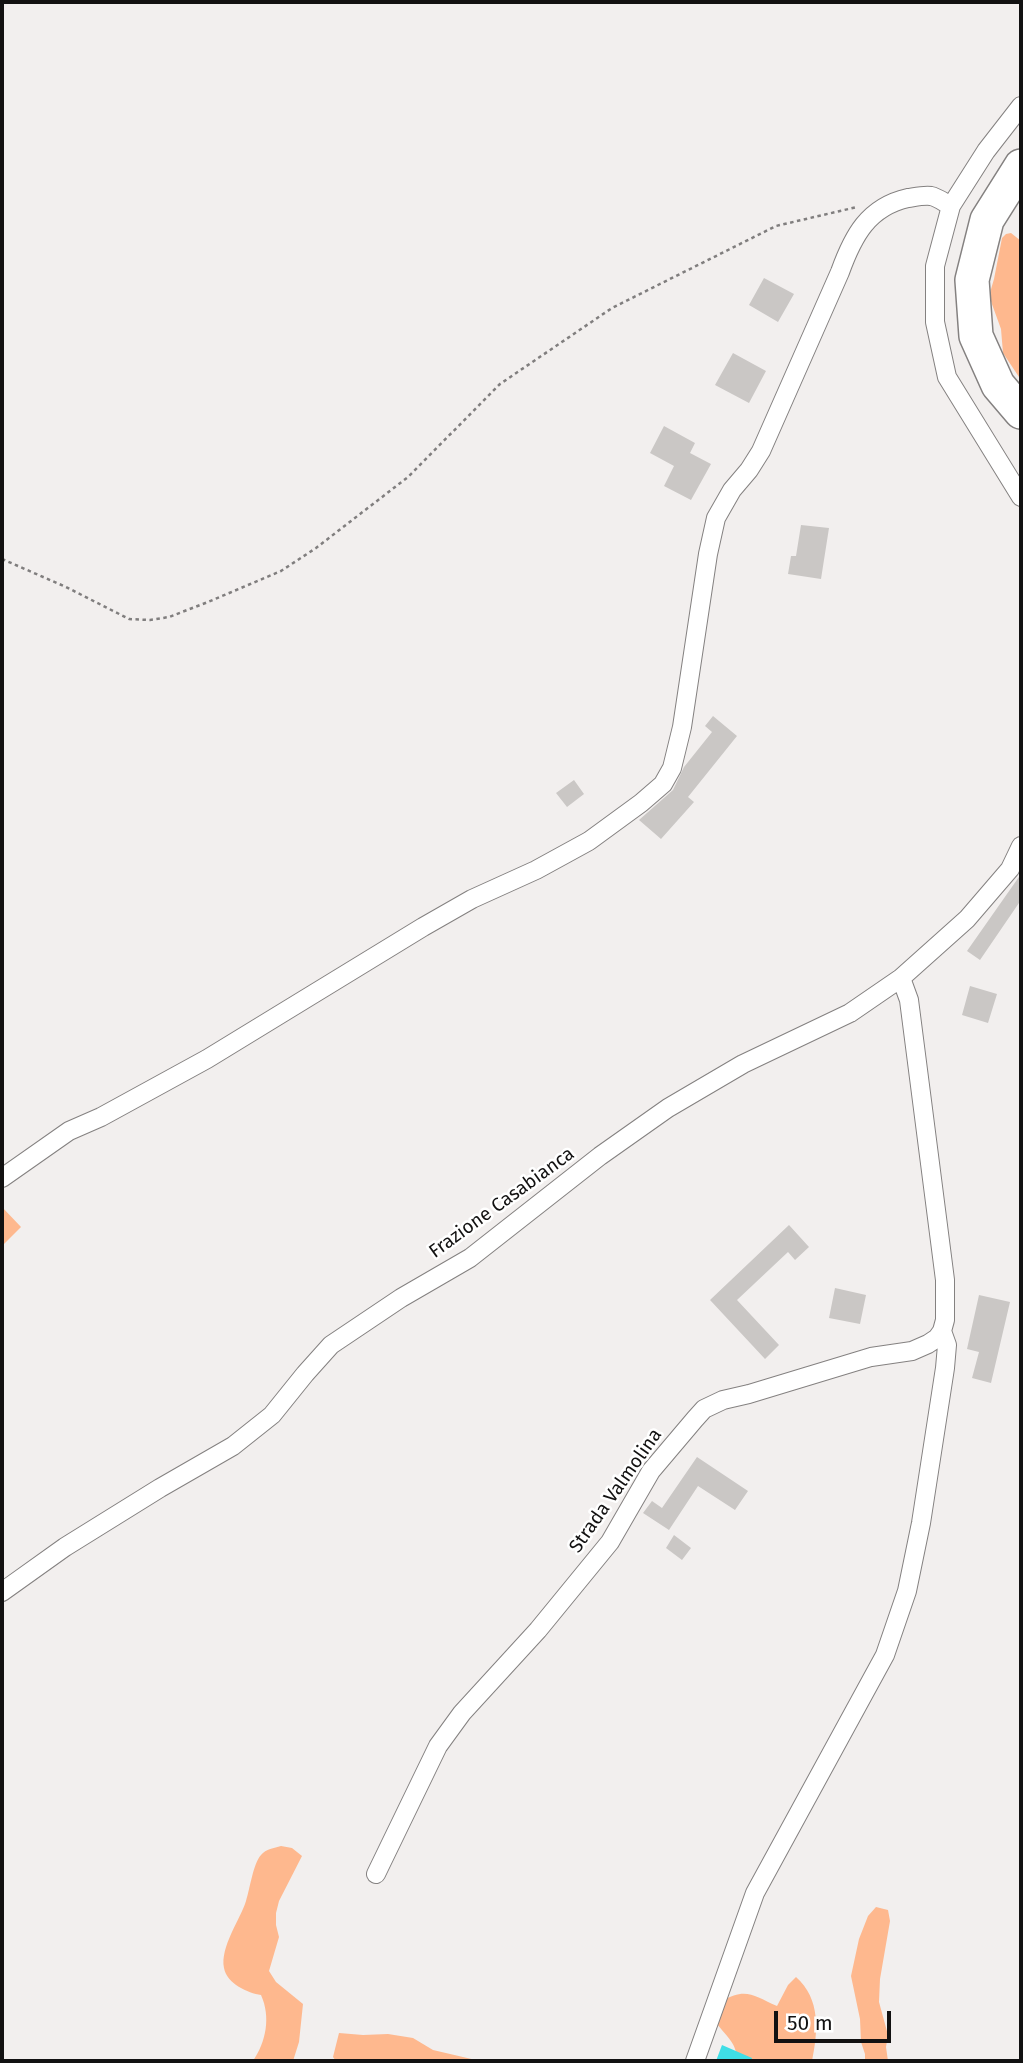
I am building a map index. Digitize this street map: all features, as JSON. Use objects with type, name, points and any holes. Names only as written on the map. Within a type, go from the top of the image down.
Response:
[{"type":"highway","points":[[1021,166],[986,220],[972,281],[976,336],[998,385],[1021,412]]},
{"type":"street","points":[[1021,106],[986,151],[951,206],[935,266],[935,323],[947,377],[1021,496]]},
{"type":"street","points":[[2,1178],[69,1131],[101,1117],[207,1059],[472,899],[536,870],[589,841],[641,803],[663,783],[672,768],[682,727],[708,554],[716,518],[732,490],[750,470],[761,451],[850,244],[871,218],[898,201],[931,196],[951,206]]},
{"type":"street","name":"Frazione Casabianca","points":[[2,1592],[160,1488],[233,1446],[272,1415],[331,1345],[401,1298],[470,1258],[600,1156],[668,1108],[743,1064],[850,1013],[901,978],[967,919],[1010,869],[1021,846]]},
{"type":"street","points":[[695,2061],[755,1893],[885,1655],[907,1591],[921,1523],[945,1368],[947,1345],[942,1331],[945,1321],[945,1280],[908,1000],[901,978]]},
{"type":"street","name":"Strada Valmolina","points":[[376,1874],[438,1746],[462,1713],[538,1630],[610,1542],[651,1471],[704,1409],[723,1400],[871,1357],[912,1351],[937,1338],[942,1331]]},
{"type":"path","points":[[2,559],[129,619],[169,617],[208,602],[281,571],[316,548],[408,477],[500,384],[612,308],[776,226],[866,204]]},
{"type":"shaded area","points":[[1011,233],[1021,241],[1021,380],[1003,353],[1001,329],[989,296],[1002,238]]},
{"type":"shaded area","points":[[2,1207],[21,1227],[2,1246]]},
{"type":"shaded area","points":[[281,1846],[292,1848],[302,1856],[279,1901],[276,1925],[279,1937],[269,1971],[276,1982],[303,2004],[299,2042],[293,2061],[253,2061],[266,2029],[264,2003],[261,1995],[244,1990],[229,1979],[224,1968],[225,1951],[246,1901],[258,1859],[265,1851]]},
{"type":"shaded area","points":[[876,1907],[888,1910],[890,1921],[880,1979],[879,2002],[888,2035],[888,2061],[865,2061],[851,1976],[859,1939],[868,1916]]},
{"type":"shaded area","points":[[796,1977],[810,1995],[816,2016],[812,2061],[737,2061],[733,2045],[717,2024],[722,2001],[737,1994],[750,1994],[777,2006],[788,1985]]},
{"type":"shaded area","points":[[339,2033],[388,2034],[413,2038],[433,2050],[480,2061],[336,2061],[333,2057]]},
{"type":"water","points":[[722,2045],[752,2058],[751,2061],[716,2061]]},
{"type":"building","points":[[764,278],[794,294],[778,322],[749,305]]},
{"type":"building","points":[[733,353],[766,371],[749,403],[715,385]]},
{"type":"building","points":[[664,426],[695,443],[690,453],[711,464],[691,500],[664,486],[674,466],[650,453]]},
{"type":"building","points":[[801,525],[829,528],[821,579],[788,574],[791,556],[796,556]]},
{"type":"building","points":[[713,716],[737,736],[688,797],[694,802],[661,839],[639,820],[673,790],[684,767],[712,732],[705,726]]},
{"type":"building","points":[[574,780],[584,794],[567,807],[556,793]]},
{"type":"building","points":[[1021,874],[1021,900],[980,960],[967,951]]},
{"type":"building","points":[[970,986],[997,994],[988,1023],[962,1015]]},
{"type":"building","points":[[789,1225],[809,1247],[795,1260],[788,1252],[737,1300],[779,1345],[765,1359],[710,1300]]},
{"type":"building","points":[[835,1288],[866,1295],[860,1324],[829,1318]]},
{"type":"building","points":[[979,1295],[1010,1302],[991,1383],[972,1378],[979,1352],[967,1349]]},
{"type":"building","points":[[697,1457],[748,1491],[735,1510],[698,1486],[669,1530],[643,1513],[652,1501],[662,1508]]},
{"type":"building","points":[[674,1535],[691,1548],[682,1560],[666,1548]]}]
